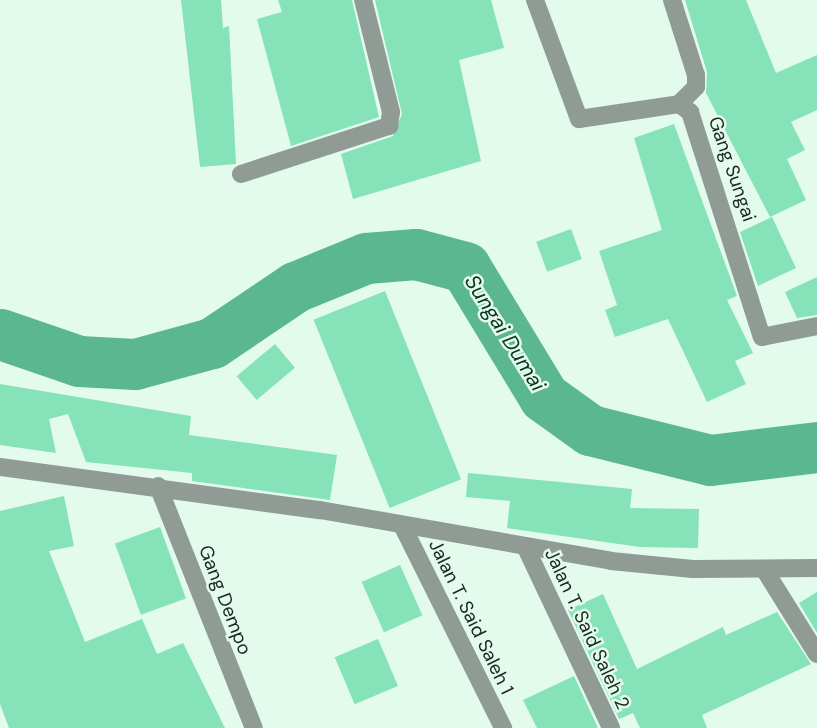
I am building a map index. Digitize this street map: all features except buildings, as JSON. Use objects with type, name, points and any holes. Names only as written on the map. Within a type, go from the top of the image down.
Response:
[{"type":"street","points":[[242,174],[389,126],[391,112],[363,0]]},
{"type":"street","points":[[535,0],[579,119],[679,104],[696,87],[696,75],[672,0]]},
{"type":"street","name":"Gang Sungai","points":[[679,104],[701,135],[762,337],[817,326]]},
{"type":"street","points":[[0,467],[158,486],[526,548],[693,569],[817,568]]},
{"type":"street","name":"Gang Dempo","points":[[158,486],[254,728]]},
{"type":"street","name":"Jalan T. Said Saleh 1","points":[[402,525],[503,728]]},
{"type":"street","name":"Jalan T. Said Saleh 2","points":[[526,548],[611,728]]},
{"type":"street","points":[[764,569],[817,654]]},
{"type":"waterway","name":"Sungai Dumai","points":[[0,334],[79,361],[135,364],[212,343],[295,287],[366,258],[416,254],[465,267],[544,397],[590,430],[710,460],[817,447]]}]
